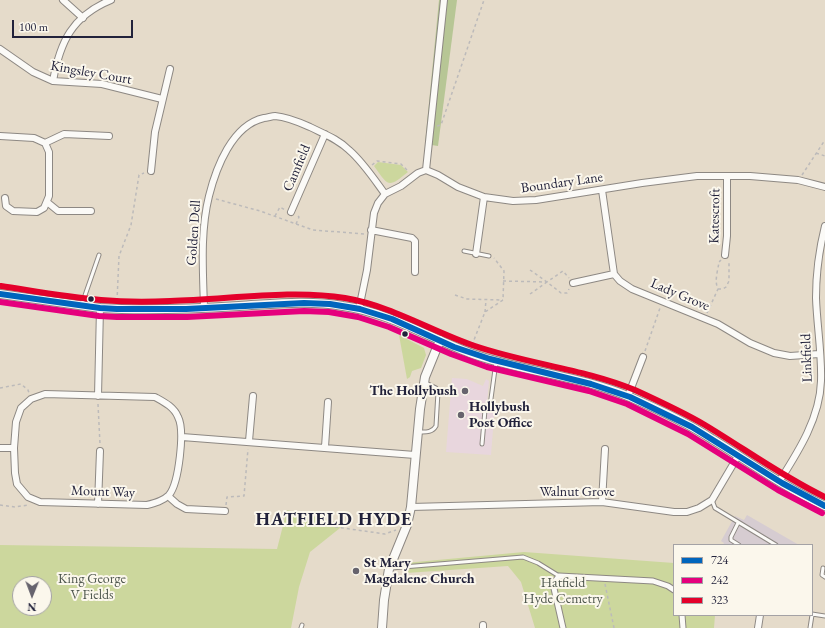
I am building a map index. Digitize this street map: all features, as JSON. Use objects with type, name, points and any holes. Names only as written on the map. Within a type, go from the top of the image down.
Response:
[{"type":"street","points":[[63,0],[83,18]]},
{"type":"street","points":[[53,81],[61,48],[71,30],[88,13],[111,0]]},
{"type":"street","points":[[359,309],[367,270],[374,213],[378,203],[385,194],[401,186],[418,173],[426,170],[444,0]]},
{"type":"street","name":"Kingsley Court","points":[[0,49],[33,72],[53,81],[102,84],[162,99]]},
{"type":"street","points":[[151,171],[155,132],[170,69]]},
{"type":"street","name":"Golden Dell","points":[[204,308],[203,237],[206,210],[214,178],[227,150],[239,132],[248,125],[258,120],[274,116],[297,121],[333,138],[350,150],[385,194]]},
{"type":"street","points":[[45,143],[64,134],[108,136]]},
{"type":"street","name":"Camfield","points":[[291,212],[324,134]]},
{"type":"street","points":[[0,136],[34,138],[45,143],[50,152],[49,196],[44,208],[37,212],[13,211],[6,206],[5,198]]},
{"type":"street","name":"Boundary Lane","points":[[426,170],[438,175],[458,187],[484,197],[513,202],[536,200],[697,176],[750,176],[798,180],[825,187]]},
{"type":"street","name":"Katescroft","points":[[725,255],[727,236],[727,176]]},
{"type":"street","points":[[573,283],[614,274],[602,190]]},
{"type":"street","points":[[476,254],[484,197]]},
{"type":"street","points":[[47,202],[58,211],[91,211]]},
{"type":"street","name":"Linkfield","points":[[779,482],[799,450],[810,427],[817,404],[821,382],[816,299],[817,263],[825,226]]},
{"type":"street","points":[[371,230],[412,238],[415,240],[415,272]]},
{"type":"street","name":"Lady Grove","points":[[614,274],[620,281],[632,289],[718,324],[750,343],[774,353],[790,356],[820,354]]},
{"type":"street","points":[[0,294],[81,306],[116,309],[148,310],[204,308],[306,302],[359,309],[408,326],[496,362],[594,384],[628,396],[687,424],[779,482],[825,506]]},
{"type":"street","points":[[98,396],[100,308]]},
{"type":"street","points":[[382,628],[384,600],[389,569],[407,525],[411,507],[425,377],[440,340]]},
{"type":"street","points":[[628,396],[643,357]]},
{"type":"street","points":[[40,502],[28,497],[17,484],[14,448],[16,422],[21,408],[31,399],[46,394],[155,397],[168,404],[178,416],[182,427],[174,488],[168,496],[177,504],[186,509],[225,511]]},
{"type":"street","points":[[248,441],[252,396]]},
{"type":"street","points":[[325,447],[328,402]]},
{"type":"street","points":[[182,436],[416,455]]},
{"type":"street","points":[[0,448],[14,448]]},
{"type":"street","points":[[602,502],[605,449]]},
{"type":"street","points":[[98,504],[100,451]]},
{"type":"street","points":[[712,500],[738,456]]},
{"type":"street","name":"Mount Way","points":[[40,502],[147,505],[160,501],[168,496]]},
{"type":"street","name":"Walnut Grove","points":[[411,507],[602,502],[674,512],[687,512],[699,508],[712,500]]},
{"type":"street","points":[[563,628],[553,584],[559,576],[653,582],[668,586],[673,589]]},
{"type":"street","points":[[682,616],[682,628]]},
{"type":"street","points":[[758,628],[760,616]]},
{"type":"lane","points":[[464,252],[489,256]]},
{"type":"lane","points":[[81,306],[99,256]]},
{"type":"lane","points":[[482,444],[485,410],[490,406],[496,362]]},
{"type":"lane","points":[[418,432],[431,432],[436,426],[438,392],[436,388],[424,382]]},
{"type":"lane","points":[[712,500],[715,508],[774,544]]},
{"type":"lane","points":[[738,523],[731,540],[738,544]]},
{"type":"lane","points":[[389,569],[523,557],[538,562],[559,576]]},
{"type":"lane","points":[[823,568],[822,575],[825,577]]},
{"type":"lane","points":[[813,614],[825,616]]},
{"type":"lane","points":[[810,628],[812,616]]},
{"type":"path","points":[[431,127],[441,125],[484,0]]},
{"type":"path","points":[[798,180],[825,140]]},
{"type":"path","points":[[816,154],[825,156]]},
{"type":"path","points":[[367,170],[377,161],[401,164],[413,177]]},
{"type":"path","points":[[116,309],[119,256],[131,225],[139,175],[151,171]]},
{"type":"path","points":[[704,319],[718,289],[716,280],[719,262],[725,255],[730,262],[729,281],[726,287],[718,289]]},
{"type":"path","points":[[489,256],[494,258],[504,271],[503,300]]},
{"type":"path","points":[[530,270],[547,282],[561,293],[567,293],[573,283],[563,271],[547,282],[530,294]]},
{"type":"path","points":[[503,281],[547,282]]},
{"type":"path","points":[[455,295],[468,299],[503,300]]},
{"type":"path","points":[[469,352],[485,312],[486,300]]},
{"type":"path","points":[[485,312],[503,300]]},
{"type":"path","points":[[643,357],[662,300]]},
{"type":"path","points":[[0,388],[21,384],[28,390],[31,399]]},
{"type":"path","points":[[98,396],[100,451]]},
{"type":"path","points":[[225,511],[227,497],[244,496],[248,441]]},
{"type":"path","points":[[0,505],[16,507],[40,502]]},
{"type":"path","points":[[329,526],[385,534],[407,525]]},
{"type":"path","points":[[603,578],[614,628]]},
{"type":"shaded area","points":[[452,378],[467,379],[483,386],[486,379],[489,381],[487,403],[495,404],[491,455],[446,452]]},
{"type":"shaded area","points":[[747,515],[797,544],[724,544],[721,541],[735,516],[744,520]]},
{"type":"green space","points":[[439,0],[457,0],[438,146],[425,144]]},
{"type":"green space","points":[[378,162],[401,165],[408,172],[396,181],[389,183],[374,166]]},
{"type":"green space","points":[[399,335],[424,348],[426,355],[421,368],[412,371],[410,377],[407,379]]},
{"type":"green space","name":"King George V Fields","points":[[287,510],[345,524],[310,552],[299,587],[291,628],[0,628],[0,545],[277,549]]},
{"type":"green space","name":"Hatfield Hyde Cemetry","points":[[524,552],[673,563],[673,616],[715,616],[714,628],[535,628],[521,582],[508,566],[406,573],[405,563]]},
{"type":"transit line","name":"323","points":[[1,286],[101,300],[136,302],[280,295],[324,296],[345,298],[362,302],[395,313],[475,346],[515,358],[596,377],[635,390],[697,420],[779,472],[825,497]]},
{"type":"transit line","name":"724","points":[[0,294],[117,309],[186,309],[304,303],[330,304],[360,309],[392,319],[454,347],[490,359],[591,384],[630,397],[692,427],[782,483],[825,506]]},
{"type":"transit line","name":"242","points":[[0,302],[99,316],[117,317],[187,317],[304,311],[329,312],[358,317],[389,327],[451,354],[487,367],[589,391],[627,404],[688,434],[778,490],[822,513]]},
{"type":"place","name":"The Hollybush","points":[[465,391]]},
{"type":"place","name":"Hollybush Post Office","points":[[461,415]]},
{"type":"place","name":"St Mary Magdalene Church","points":[[356,571]]},
{"type":"district","name":"HATFIELD HYDE","points":[[334,520]]}]
